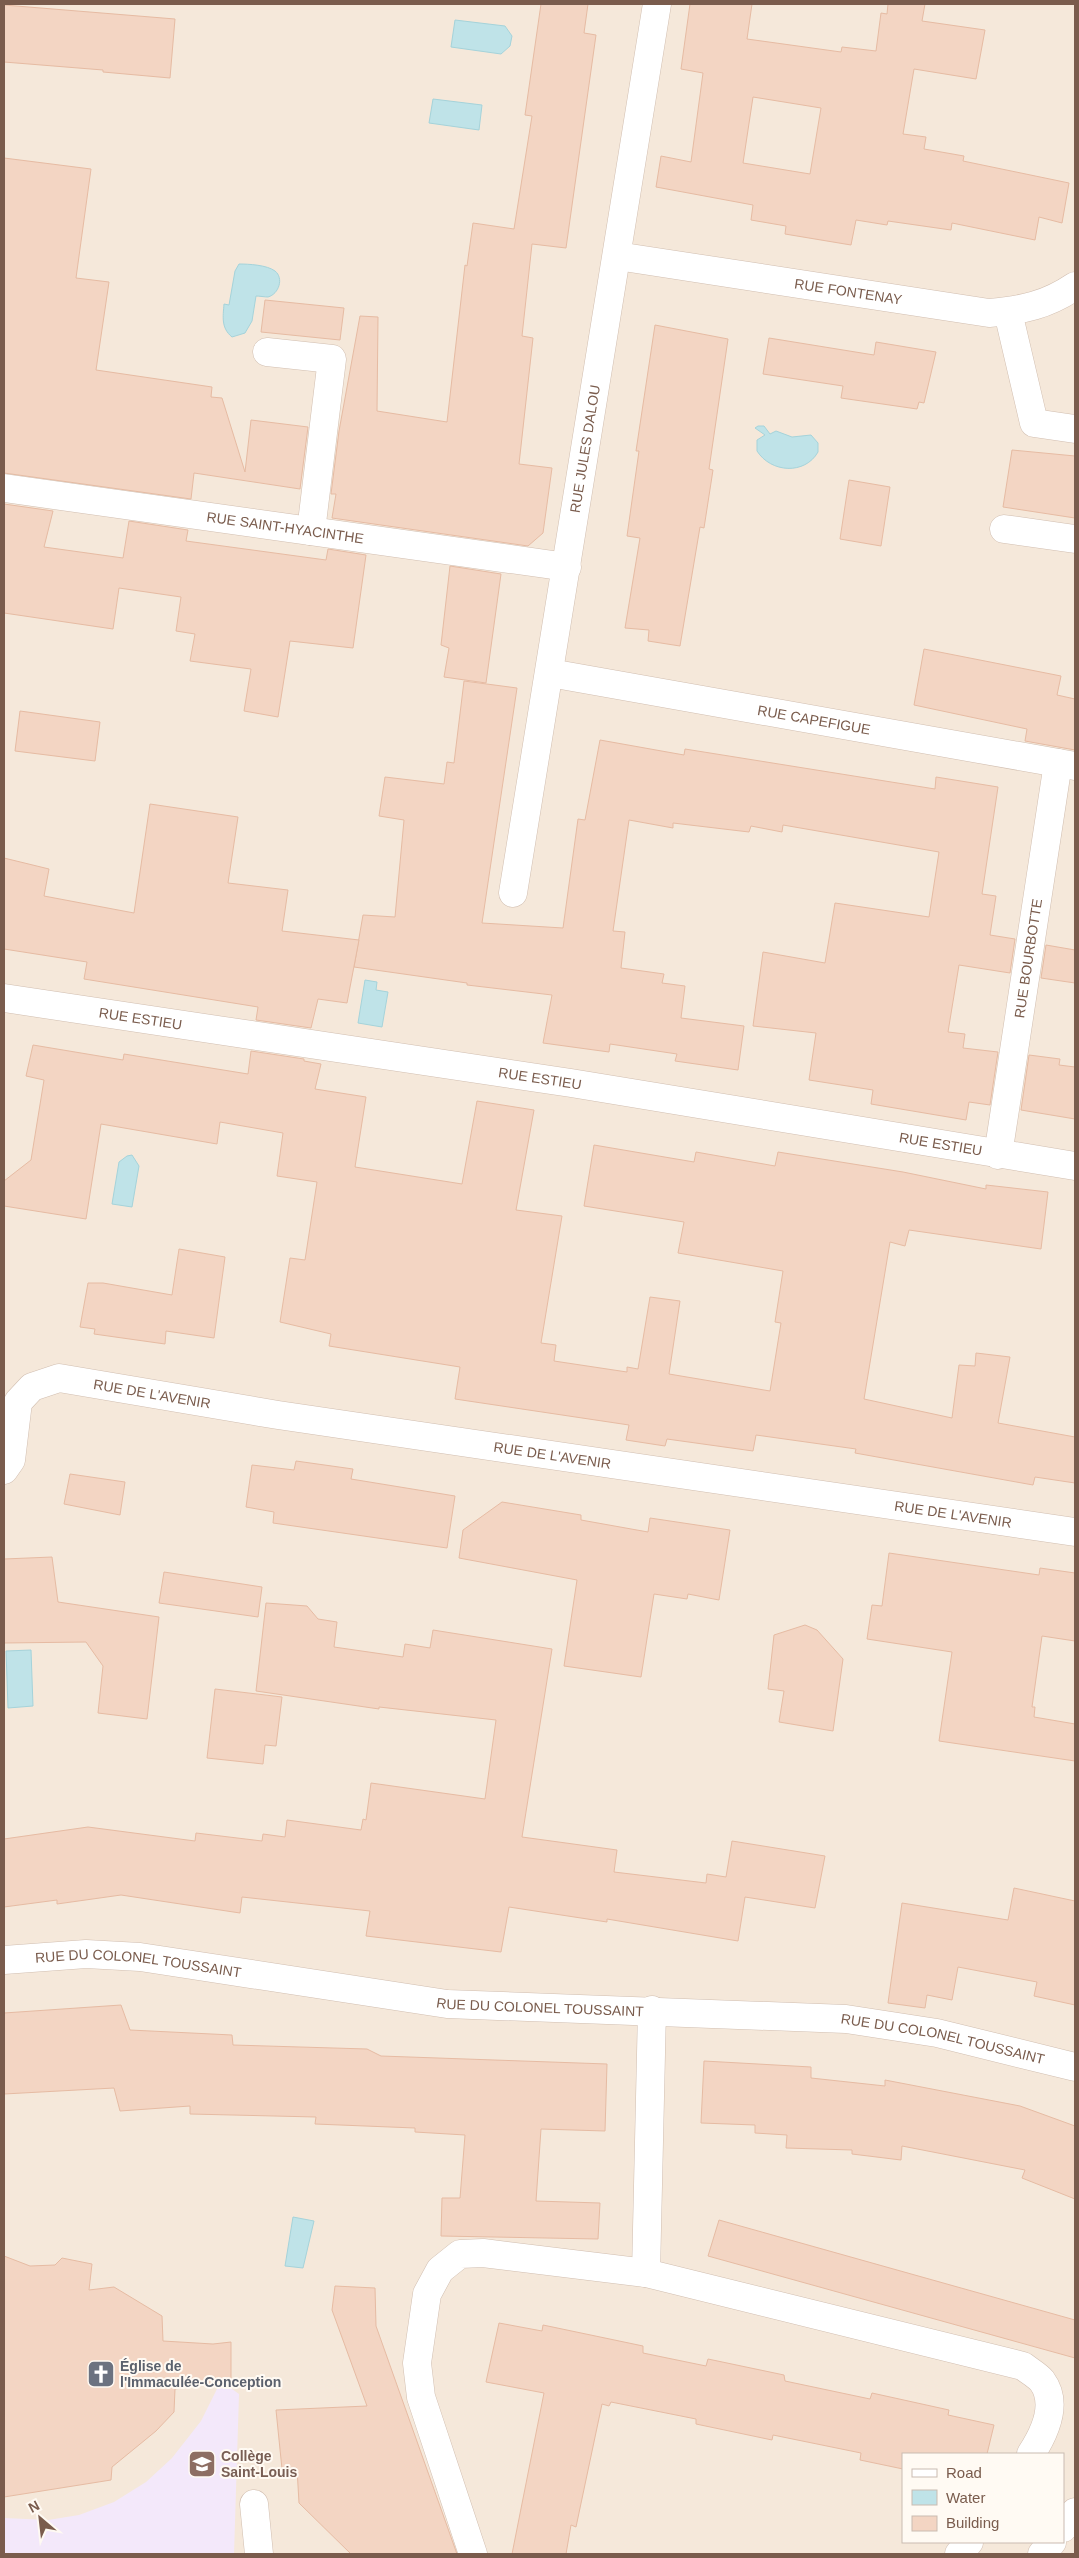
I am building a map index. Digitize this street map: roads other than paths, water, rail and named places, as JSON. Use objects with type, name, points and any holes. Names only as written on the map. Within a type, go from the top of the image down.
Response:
[{"type":"street","name":"RUE JULES DALOU","points":[[513,893],[657,4]]},
{"type":"street","name":"RUE FONTENAY","points":[[617,256],[989,313],[1028,309],[1060,296],[1075,286]]},
{"type":"street","points":[[1008,312],[1034,423],[1075,429]]},
{"type":"street","points":[[268,352],[332,359],[312,531]]},
{"type":"street","name":"RUE SAINT-HYACINTHE","points":[[4,488],[567,567]]},
{"type":"street","points":[[1004,529],[1075,539]]},
{"type":"street","name":"RUE CAPEFIGUE","points":[[550,673],[1066,765]]},
{"type":"street","name":"RUE BOURBOTTE","points":[[998,1155],[1066,765]]},
{"type":"street","name":"RUE ESTIEU","points":[[4,998],[571,1083],[998,1155],[1075,1166]]},
{"type":"street","name":"RUE DE L'AVENIR","points":[[4,1470],[11,1460],[18,1402],[32,1387],[59,1378],[288,1417],[1075,1532]]},
{"type":"street","name":"RUE DU COLONEL TOUSSAINT","points":[[4,1960],[86,1954],[140,1957],[447,2004],[652,2010],[846,2019],[937,2033],[1075,2067]]},
{"type":"street","points":[[646,2273],[652,2010]]},
{"type":"street","points":[[473,2554],[421,2397],[417,2363],[427,2294],[440,2270],[460,2254],[483,2253],[646,2273],[1023,2366],[1042,2381],[1051,2406],[1042,2437],[1032,2453]]},
{"type":"street","points":[[254,2504],[258,2554]]},
{"type":"street","points":[[1064,2527],[1075,2512]]},
{"type":"street","points":[[959,2554],[968,2543]]},
{"type":"street","points":[[1042,2554],[1051,2543]]},
{"type":"water","points":[[455,20],[505,26],[512,36],[510,46],[501,54],[451,47]]},
{"type":"water","points":[[433,99],[482,105],[479,130],[429,123]]},
{"type":"water","points":[[239,264],[258,265],[272,269],[278,274],[280,282],[275,293],[272,295],[268,297],[256,296],[252,321],[245,333],[232,337],[224,326],[224,304],[229,305],[235,271]]},
{"type":"water","points":[[764,426],[770,434],[776,431],[792,437],[811,435],[818,443],[818,452],[805,465],[797,468],[779,467],[771,464],[757,451],[757,440],[765,435],[755,428]]},
{"type":"water","points":[[365,980],[377,982],[376,990],[388,992],[382,1027],[358,1023]]},
{"type":"water","points":[[132,1155],[139,1166],[132,1207],[112,1204],[119,1162]]},
{"type":"water","points":[[31,1650],[33,1706],[8,1708],[6,1651]]},
{"type":"water","points":[[293,2217],[314,2221],[303,2268],[285,2266]]},
{"type":"place","name":"Église de l'Immaculée-Conception","points":[[101,2374]]},
{"type":"place","name":"Collège Saint-Louis","points":[[202,2464]]}]
